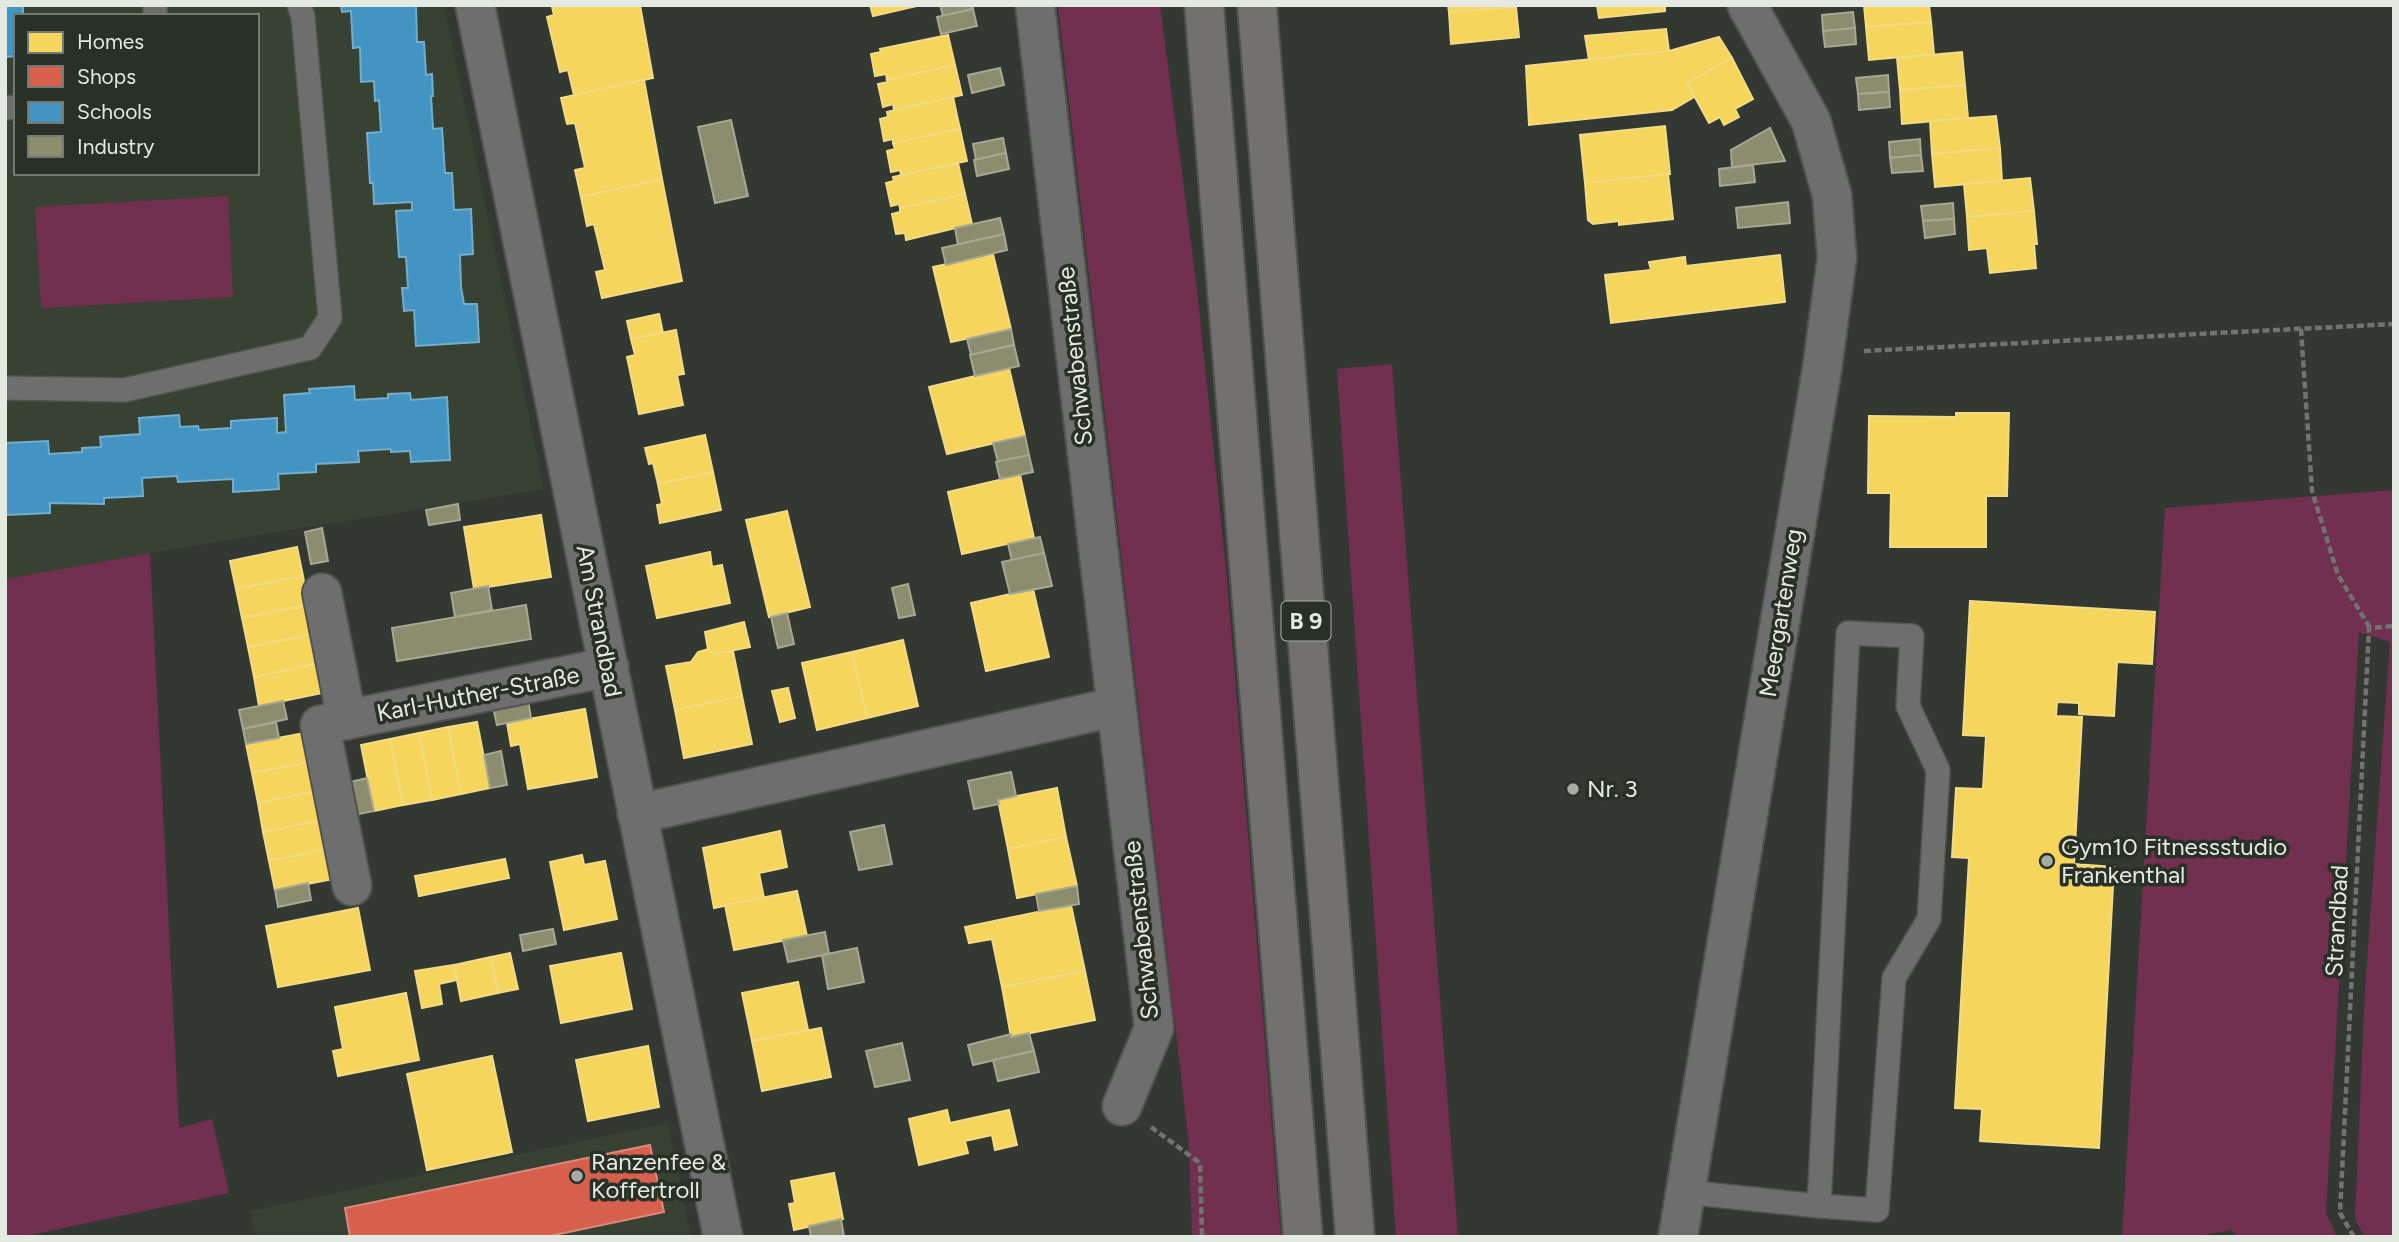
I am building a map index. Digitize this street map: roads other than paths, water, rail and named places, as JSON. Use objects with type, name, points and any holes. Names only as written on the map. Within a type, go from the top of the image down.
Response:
[{"type":"highway","name":"B 9","points":[[1203,5],[1303,1237]]},
{"type":"highway","name":"B 9","points":[[1257,5],[1355,1237]]},
{"type":"street","name":"Am Strandbad","points":[[475,5],[723,1237]]},
{"type":"street","name":"Schwabenstraße","points":[[1035,5],[1154,1028],[1122,1106]]},
{"type":"street","name":"Meergartenweg","points":[[1678,1237],[1825,354],[1837,258],[1832,195],[1811,121],[1747,5]]},
{"type":"street","name":"Karl-Huther-Straße","points":[[322,593],[347,720]]},
{"type":"street","name":"Karl-Huther-Straße","points":[[352,886],[320,725],[609,667]]},
{"type":"street","points":[[637,814],[1115,706]]},
{"type":"lane","points":[[5,388],[125,390],[310,348],[330,318],[303,17],[299,5]]},
{"type":"lane","points":[[1685,1192],[1819,1206],[1878,1210],[1894,978],[1929,919],[1938,770],[1908,706],[1912,636],[1848,633],[1819,1206]]},
{"type":"place","name":"Nr. 3","points":[[1573,789]]},
{"type":"place","name":"Gym10 Fitnessstudio Frankenthal","points":[[2047,861]]},
{"type":"place","name":"Ranzenfee & Koffertroll","points":[[577,1176]]}]
